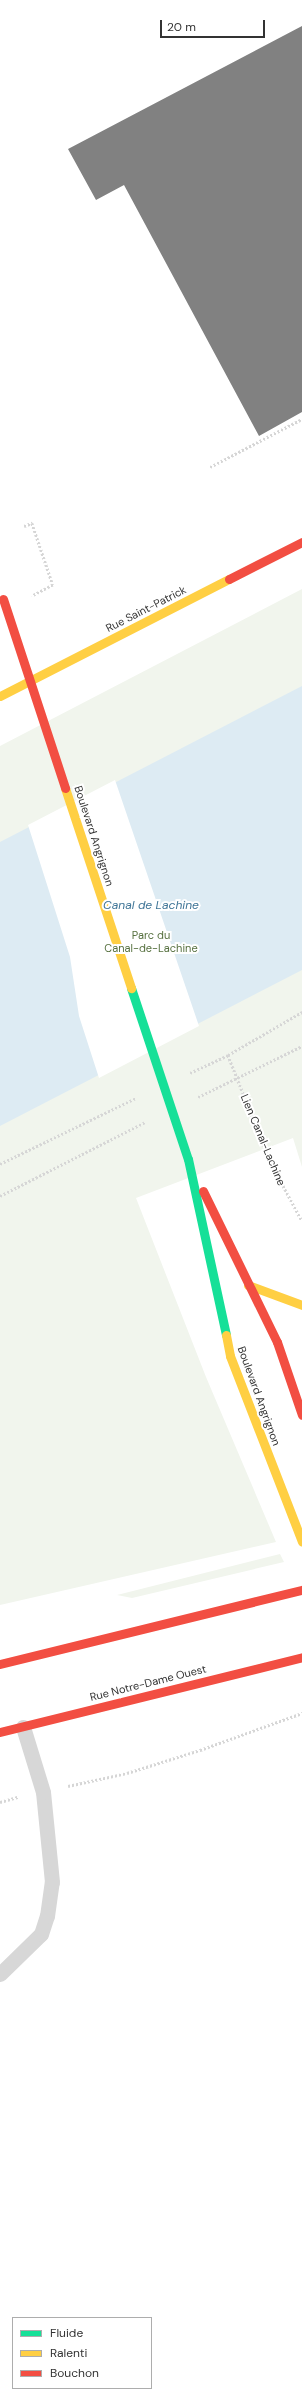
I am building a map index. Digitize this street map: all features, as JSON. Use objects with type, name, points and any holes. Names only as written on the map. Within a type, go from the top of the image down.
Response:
[{"type":"main road","name":"Rue Saint-Patrick","points":[[0,696],[302,542]]},
{"type":"main road","name":"Boulevard Angrignon","points":[[0,589],[188,1159],[230,1356],[291,1517],[302,1542]]},
{"type":"main road","name":"Boulevard Angrignon","points":[[188,1159],[276,1342],[302,1415]]},
{"type":"main road","points":[[248,1284],[302,1305]]},
{"type":"main road","points":[[0,1664],[172,1624],[302,1590]]},
{"type":"main road","name":"Rue Notre-Dame Ouest","points":[[0,1732],[302,1657]]},
{"type":"lane","points":[[0,1974],[41,1934],[47,1916],[52,1882],[44,1792],[23,1727]]},
{"type":"path","points":[[210,467],[302,419]]},
{"type":"path","points":[[24,526],[32,524],[53,585],[28,598]]},
{"type":"path","name":"Lien Canal-Lachine","points":[[228,1055],[270,1161],[302,1220]]},
{"type":"path","points":[[70,1785],[126,1773],[192,1753],[302,1713]]},
{"type":"path","points":[[0,1802],[19,1797]]},
{"type":"green space","name":"Parc du Canal-de-Lachine","points":[[302,589],[302,1167],[293,1138],[136,1198],[206,1377],[276,1542],[0,1605],[0,746]]},
{"type":"green space","points":[[280,1554],[284,1562],[132,1598],[117,1595]]},
{"type":"water","name":"Canal de Lachine","points":[[302,686],[302,970],[0,1126],[0,842]]},
{"type":"pier","points":[[115,780],[199,1026],[99,1078],[79,1016],[70,957],[28,825]]},
{"type":"building","points":[[302,26],[302,412],[259,436],[124,185],[96,200],[68,149]]},
{"type":"traffic: fast","points":[[131,988],[188,1159]]},
{"type":"traffic: fast","points":[[188,1159],[226,1335]]},
{"type":"traffic: slow","points":[[0,696],[229,579]]},
{"type":"traffic: slow","points":[[65,788],[131,988]]},
{"type":"traffic: slow","points":[[248,1285],[302,1305]]},
{"type":"traffic: slow","points":[[226,1335],[230,1356],[302,1542]]},
{"type":"traffic: jam","points":[[229,579],[302,542]]},
{"type":"traffic: jam","points":[[3,599],[65,788]]},
{"type":"traffic: jam","points":[[203,1191],[277,1342],[302,1415]]},
{"type":"traffic: jam","points":[[0,1664],[302,1590]]},
{"type":"traffic: jam","points":[[0,1732],[302,1657]]}]
